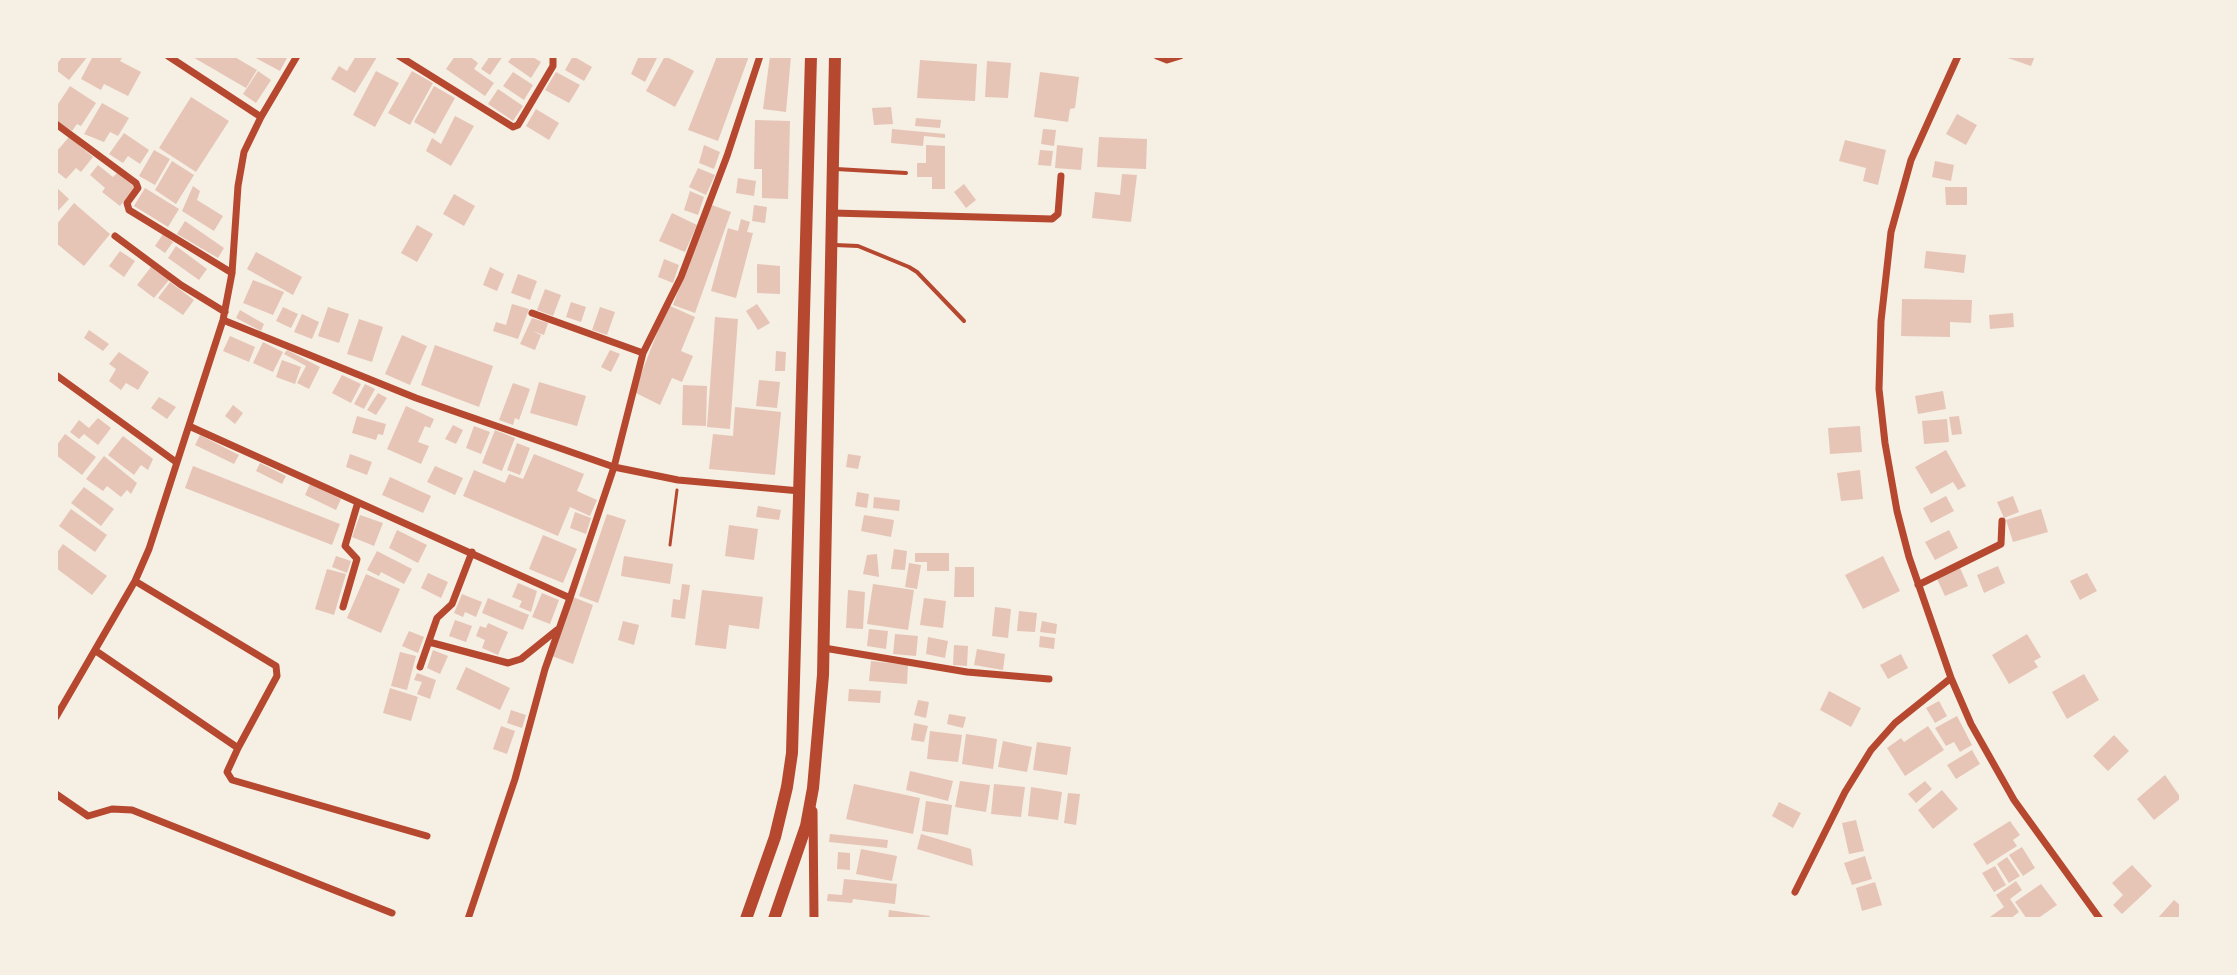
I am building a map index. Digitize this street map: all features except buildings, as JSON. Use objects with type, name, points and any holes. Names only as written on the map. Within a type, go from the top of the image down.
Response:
[{"type":"highway","points":[[746,919],[775,837],[790,768],[795,707],[811,56]]},
{"type":"highway","points":[[774,919],[806,826],[813,788],[824,648],[835,56]]},
{"type":"street","points":[[168,56],[261,117]]},
{"type":"street","points":[[56,717],[135,581],[149,549],[224,316],[232,273],[244,152],[297,56]]},
{"type":"street","points":[[399,56],[513,127],[518,125],[553,66],[553,56]]},
{"type":"street","points":[[468,919],[515,779],[545,669],[614,467],[643,353],[681,277],[727,156],[760,56]]},
{"type":"street","points":[[1157,56],[1167,60],[1180,56]]},
{"type":"street","points":[[1958,56],[1911,160],[1895,212],[1881,321],[1879,389],[1885,443],[1897,511],[1918,585],[1971,724],[2014,800],[2100,919]]},
{"type":"street","points":[[56,124],[136,183],[138,188],[127,203],[129,210],[232,273]]},
{"type":"street","points":[[833,213],[1052,219],[1058,214],[1061,176]]},
{"type":"street","points":[[115,236],[224,316],[416,398],[614,467],[678,480],[800,491]]},
{"type":"street","points":[[532,313],[643,353]]},
{"type":"street","points":[[56,375],[176,462]]},
{"type":"street","points":[[189,426],[570,598]]},
{"type":"street","points":[[343,607],[357,559],[345,546],[358,502]]},
{"type":"street","points":[[1918,585],[2001,544],[2002,521]]},
{"type":"street","points":[[420,667],[437,618],[453,603],[472,552]]},
{"type":"street","points":[[135,581],[276,666],[277,676],[227,772],[232,780],[427,836]]},
{"type":"street","points":[[429,642],[508,663],[521,659],[559,629]]},
{"type":"street","points":[[824,648],[967,672],[1049,679]]},
{"type":"street","points":[[96,651],[238,748]]},
{"type":"street","points":[[1795,892],[1845,792],[1871,750],[1895,723],[1951,678]]},
{"type":"street","points":[[813,788],[814,919]]},
{"type":"street","points":[[56,794],[84,815],[92,816],[122,808],[132,810],[392,913]]},
{"type":"lane","points":[[833,169],[906,173]]},
{"type":"lane","points":[[833,245],[858,246],[909,267],[964,321]]},
{"type":"path","points":[[670,545],[678,480]]}]
